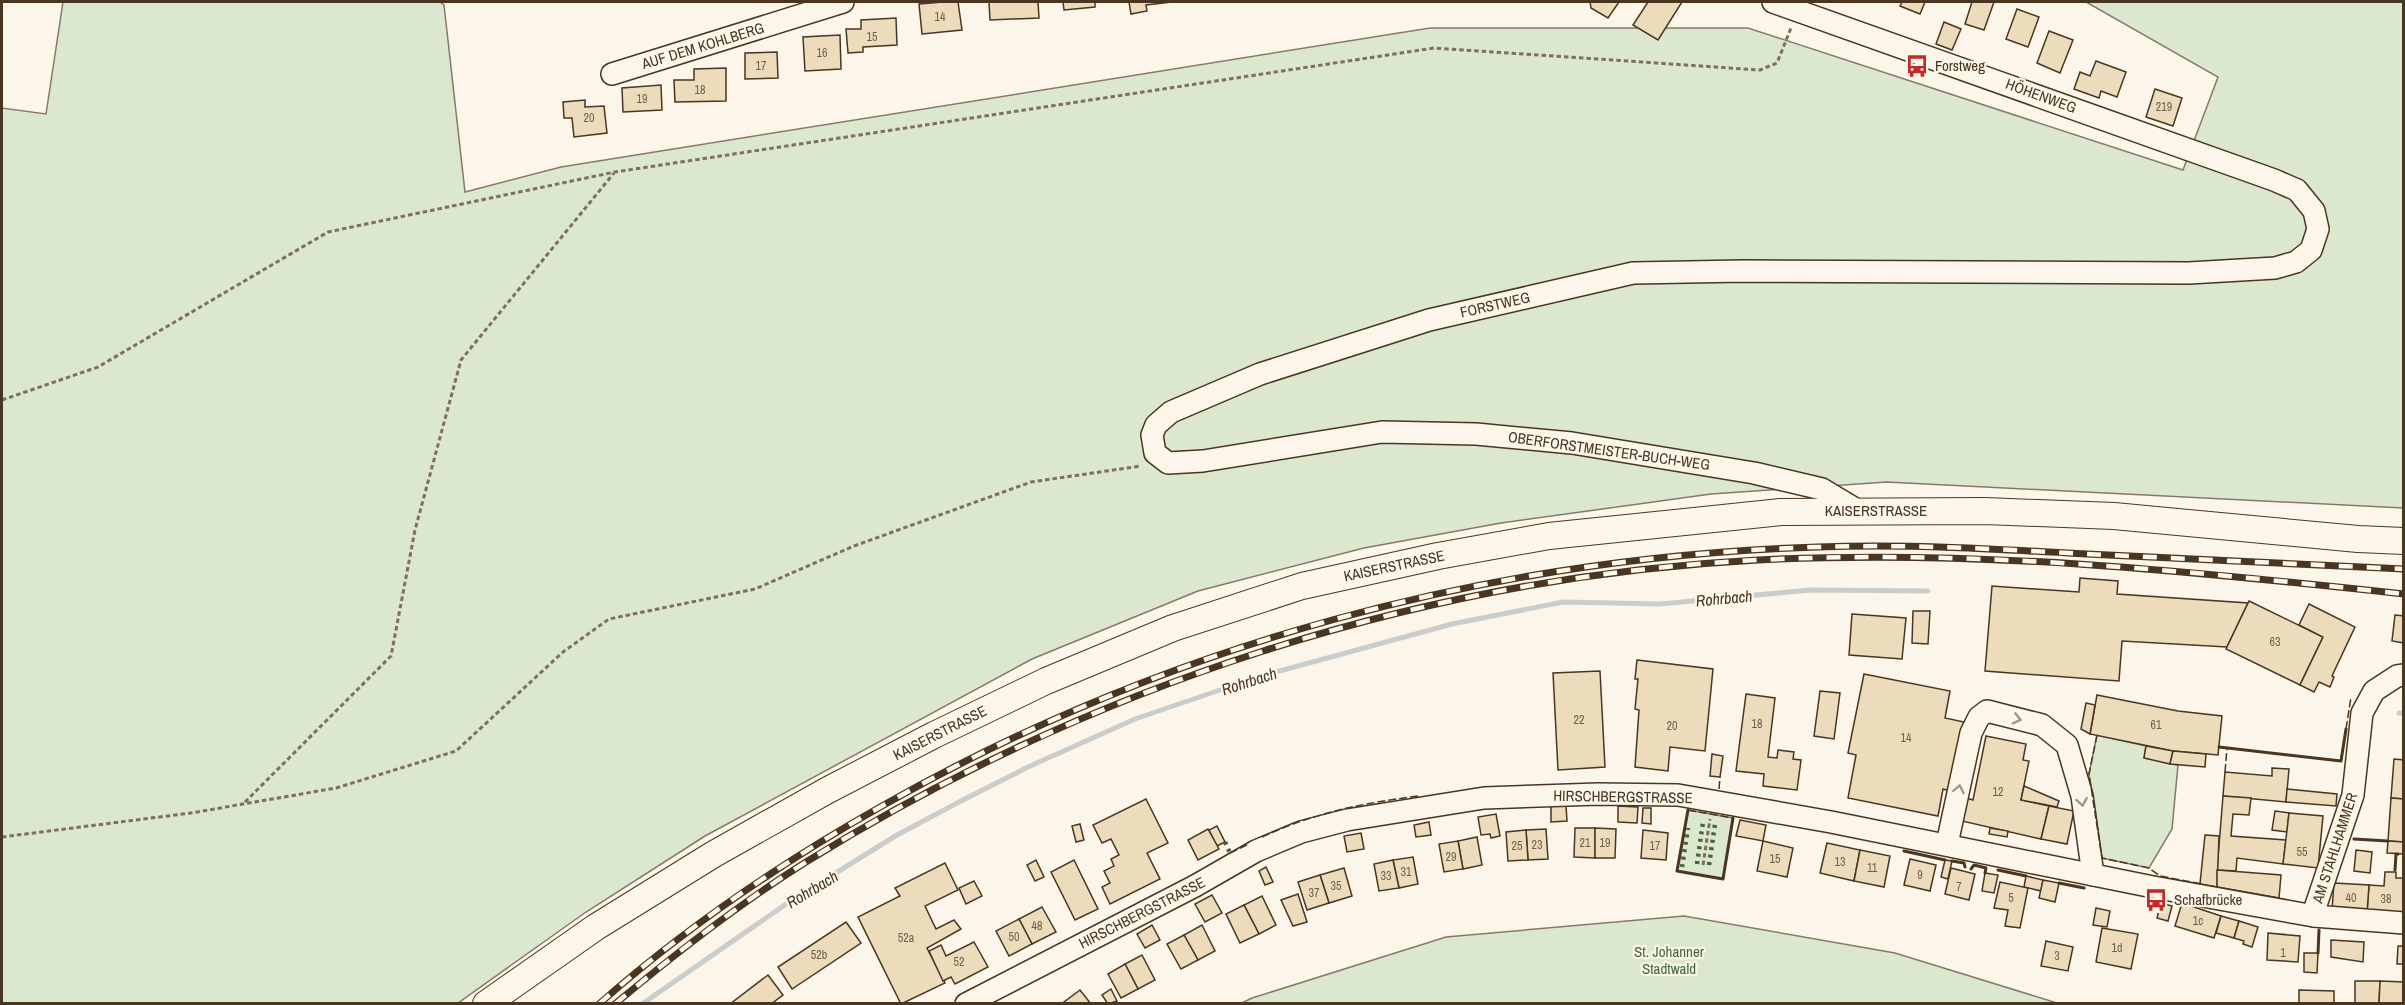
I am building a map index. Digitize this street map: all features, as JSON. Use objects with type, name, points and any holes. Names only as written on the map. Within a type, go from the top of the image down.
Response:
[{"type":"main road","name":"KAISERSTRASSE","points":[[486,1004],[596,927],[714,854],[828,790],[1046,681],[1173,628],[1302,586],[1438,555],[1550,536],[1781,512],[1985,511],[2114,516],[2358,539],[2403,541]]},
{"type":"street","name":"AUF DEM KOHLBERG","points":[[612,74],[793,9],[843,2]]},
{"type":"street","name":"HÖHENWEG","points":[[1773,2],[2274,180]]},
{"type":"street","name":"FORSTWEG","points":[[1168,463],[1155,453],[1152,435],[1156,425],[1171,412],[1260,374],[1429,320],[1633,273],[1743,271],[2189,273],[2275,268],[2296,262],[2311,250],[2318,229],[2314,211],[2297,190],[2274,180]]},
{"type":"street","name":"OBERFORSTMEISTER-BUCH-WEG","points":[[1168,463],[1203,461],[1382,432],[1476,434],[1572,443],[1754,473],[1822,489],[1857,510]]},
{"type":"street","name":"AM STAHLHAMMER","points":[[2403,675],[2397,676],[2374,691],[2362,713],[2351,804],[2314,916],[2403,923]]},
{"type":"street","points":[[1947,844],[1971,733],[1979,717],[1987,711],[2042,725],[2067,745],[2082,796],[2093,875]]},
{"type":"street","name":"HIRSCHBERGSTRASSE","points":[[966,1004],[1002,994],[1256,851],[1301,832],[1347,820],[1484,798],[1598,794],[1678,795],[1947,844],[2093,875],[2314,916]]},
{"type":"path","points":[[2,400],[98,367],[328,232],[615,172],[1434,48],[1760,70],[1777,63],[1799,10]]},
{"type":"path","points":[[243,804],[391,656],[415,530],[461,360],[615,172]]},
{"type":"path","points":[[2,837],[243,804],[336,788],[456,751],[563,652],[609,618],[755,589],[854,546],[1031,482],[1168,463]]},
{"type":"path","points":[[1703,865],[1710,819]]},
{"type":"green space","points":[[63,2],[440,2],[444,5],[465,192],[561,167],[1430,28],[1748,28],[2183,170],[2218,77],[2086,2],[2403,2],[2403,508],[1887,482],[1711,494],[1501,523],[1364,548],[1198,591],[1032,659],[705,836],[586,912],[458,1003],[2,1003],[2,108],[46,114]]},
{"type":"green space","points":[[2097,735],[2146,746],[2144,758],[2178,765],[2172,829],[2149,868],[2102,858],[2089,774]]},
{"type":"green space","points":[[1688,810],[1733,818],[1723,879],[1677,871]]},
{"type":"green space","name":"St. Johanner Stadtwald","points":[[1684,916],[1895,953],[2057,1003],[1242,1003],[1446,937]]},
{"type":"building","points":[[958,2],[962,30],[922,34],[919,4]]},
{"type":"building","points":[[989,2],[1038,2],[1039,18],[990,20]]},
{"type":"building","points":[[1063,2],[1095,2],[1095,7],[1064,10]]},
{"type":"building","points":[[1129,2],[1172,2],[1146,5],[1147,11],[1131,14]]},
{"type":"building","points":[[1590,2],[1619,2],[1608,18],[1591,8]]},
{"type":"building","points":[[1648,2],[1682,2],[1658,40],[1633,25]]},
{"type":"building","points":[[1902,2],[1925,2],[1920,14],[1900,6]]},
{"type":"building","points":[[1972,2],[1994,2],[1984,30],[1965,24]]},
{"type":"building","points":[[2017,9],[2039,17],[2028,47],[2006,39]]},
{"type":"building","points":[[896,18],[897,45],[863,47],[863,52],[848,53],[846,29],[861,29],[861,20]]},
{"type":"building","points":[[1944,22],[1961,29],[1952,50],[1936,44]]},
{"type":"building","points":[[2049,31],[2073,40],[2060,73],[2037,63]]},
{"type":"building","points":[[840,35],[841,69],[805,71],[803,37]]},
{"type":"building","points":[[777,52],[778,78],[745,79],[745,53]]},
{"type":"building","points":[[2096,61],[2126,72],[2117,97],[2101,91],[2099,98],[2074,89],[2080,72],[2090,76]]},
{"type":"building","points":[[726,68],[726,101],[675,102],[674,80],[694,80],[694,69]]},
{"type":"building","points":[[661,85],[662,110],[623,112],[622,88]]},
{"type":"building","points":[[2155,89],[2182,98],[2173,126],[2146,117]]},
{"type":"building","points":[[585,100],[585,107],[604,106],[607,133],[574,137],[572,118],[564,118],[563,102]]},
{"type":"building","points":[[2080,578],[2118,581],[2117,594],[2248,603],[2227,647],[2122,641],[2119,681],[1985,671],[1992,586],[2079,592]]},
{"type":"building","points":[[2249,601],[2323,637],[2300,685],[2226,649]]},
{"type":"building","points":[[2309,604],[2355,627],[2332,676],[2334,677],[2330,687],[2319,682],[2314,692],[2300,685],[2323,637],[2299,625]]},
{"type":"building","points":[[1913,611],[1930,611],[1928,644],[1912,643]]},
{"type":"building","points":[[1852,614],[1906,618],[1902,659],[1849,655]]},
{"type":"building","points":[[2395,615],[2404,616],[2404,643],[2392,641]]},
{"type":"building","points":[[1637,660],[1713,669],[1705,751],[1670,747],[1668,771],[1635,767],[1639,710],[1635,709]]},
{"type":"building","points":[[1600,671],[1605,767],[1558,770],[1553,673]]},
{"type":"building","points":[[1864,674],[1950,691],[1945,718],[1964,722],[1951,791],[1943,789],[1938,816],[1848,798],[1856,755],[1848,753]]},
{"type":"building","points":[[1820,691],[1840,693],[1834,739],[1814,736]]},
{"type":"building","points":[[1746,694],[1775,698],[1768,757],[1777,758],[1778,750],[1794,752],[1793,759],[1801,760],[1797,790],[1763,786],[1764,774],[1736,771]]},
{"type":"building","points":[[2097,695],[2178,711],[2222,716],[2218,755],[2173,751],[2090,734]]},
{"type":"building","points":[[2086,703],[2095,705],[2090,734],[2081,729]]},
{"type":"building","points":[[1986,736],[2026,744],[2023,760],[2029,761],[2021,800],[2049,806],[2041,839],[1962,821],[1966,798],[1973,800]]},
{"type":"building","points":[[2146,746],[2173,751],[2170,764],[2144,758]]},
{"type":"building","points":[[2173,751],[2206,754],[2205,767],[2170,764]]},
{"type":"building","points":[[1712,754],[1723,756],[1720,777],[1710,776]]},
{"type":"building","points":[[2394,759],[2404,760],[2404,799],[2391,798]]},
{"type":"building","points":[[2272,768],[2289,769],[2286,802],[2223,796],[2225,772],[2272,776]]},
{"type":"building","points":[[2024,786],[2059,801],[2057,807],[2021,800]]},
{"type":"building","points":[[2287,789],[2337,794],[2336,806],[2286,802]]},
{"type":"building","points":[[2223,796],[2251,798],[2249,815],[2233,814],[2231,836],[2286,840],[2283,864],[2237,858],[2236,871],[2217,870]]},
{"type":"building","points":[[2391,798],[2404,799],[2404,842],[2388,841]]},
{"type":"building","points":[[1146,799],[1168,843],[1147,853],[1160,879],[1110,904],[1102,887],[1110,883],[1104,871],[1114,866],[1111,859],[1119,855],[1111,839],[1102,843],[1093,825]]},
{"type":"building","points":[[1551,806],[1566,806],[1567,821],[1551,822]]},
{"type":"building","points":[[1618,806],[1638,807],[1637,823],[1618,822]]},
{"type":"building","points":[[2049,806],[2074,811],[2067,844],[2041,839]]},
{"type":"building","points":[[1643,808],[1651,808],[1651,824],[1642,823]]},
{"type":"building","points":[[2275,811],[2289,813],[2287,832],[2272,830]]},
{"type":"building","points":[[2289,813],[2323,816],[2318,868],[2283,864]]},
{"type":"building","points":[[1496,814],[1500,836],[1491,838],[1490,834],[1481,835],[1478,817]]},
{"type":"building","points":[[1740,820],[1766,825],[1763,841],[1736,836]]},
{"type":"building","points":[[1429,822],[1431,835],[1416,837],[1414,825]]},
{"type":"building","points":[[1080,824],[1084,840],[1076,842],[1072,826]]},
{"type":"building","points":[[1217,826],[1225,842],[1217,846],[1209,830]]},
{"type":"building","points":[[1575,828],[1595,828],[1595,858],[1574,857]]},
{"type":"building","points":[[1595,828],[1616,829],[1615,858],[1595,858]]},
{"type":"building","points":[[1990,828],[2008,831],[2007,837],[1989,834]]},
{"type":"building","points":[[1208,829],[1219,849],[1198,860],[1188,840]]},
{"type":"building","points":[[1546,829],[1548,859],[1528,860],[1526,830]]},
{"type":"building","points":[[1526,830],[1528,860],[1508,861],[1506,832]]},
{"type":"building","points":[[1643,830],[1668,833],[1666,860],[1641,858]]},
{"type":"building","points":[[1361,833],[1364,849],[1347,852],[1344,836]]},
{"type":"building","points":[[2205,835],[2219,836],[2217,887],[2200,884]]},
{"type":"building","points":[[1477,837],[1482,865],[1463,869],[1458,841]]},
{"type":"building","points":[[1458,841],[1463,869],[1444,872],[1439,844]]},
{"type":"building","points":[[1763,841],[1793,848],[1787,877],[1757,871]]},
{"type":"building","points":[[2388,841],[2404,842],[2404,854],[2387,853]]},
{"type":"building","points":[[1827,843],[1860,850],[1854,881],[1820,873]]},
{"type":"building","points":[[1860,850],[1890,856],[1884,887],[1854,881]]},
{"type":"building","points":[[2356,850],[2372,852],[2370,873],[2354,871]]},
{"type":"building","points":[[1413,857],[1418,884],[1399,888],[1393,860]]},
{"type":"building","points":[[1910,859],[1936,865],[1930,891],[1904,885]]},
{"type":"building","points":[[1036,860],[1044,877],[1035,881],[1027,865]]},
{"type":"building","points":[[1074,860],[1098,909],[1075,920],[1051,872]]},
{"type":"building","points":[[1393,860],[1399,888],[1379,891],[1374,864]]},
{"type":"building","points":[[1945,860],[1952,861],[1948,879],[1941,877]]},
{"type":"building","points":[[945,863],[958,890],[925,906],[936,929],[954,920],[961,929],[927,948],[945,983],[901,1004],[858,917],[900,896],[895,888]]},
{"type":"building","points":[[1266,867],[1273,882],[1265,885],[1259,871]]},
{"type":"building","points":[[1344,868],[1352,896],[1329,903],[1320,875]]},
{"type":"building","points":[[1951,868],[1975,874],[1969,900],[1945,894]]},
{"type":"building","points":[[2217,870],[2281,875],[2279,898],[2217,887]]},
{"type":"building","points":[[2385,872],[2396,872],[2396,878],[2404,878],[2404,915],[2367,913],[2369,885],[2384,886]]},
{"type":"building","points":[[1985,873],[1998,875],[1994,893],[1982,891]]},
{"type":"building","points":[[1320,875],[1329,903],[1307,910],[1298,882]]},
{"type":"building","points":[[2026,876],[2043,880],[2041,891],[2024,887]]},
{"type":"building","points":[[2043,880],[2059,883],[2055,902],[2039,898]]},
{"type":"building","points":[[974,881],[982,896],[966,904],[959,888]]},
{"type":"building","points":[[2000,882],[2028,888],[2020,928],[2005,926],[2008,910],[1994,908]]},
{"type":"building","points":[[2334,883],[2369,885],[2367,913],[2332,910]]},
{"type":"building","points":[[1298,894],[1307,922],[1293,926],[1281,900]]},
{"type":"building","points":[[1212,895],[1222,913],[1205,922],[1195,904]]},
{"type":"building","points":[[1262,896],[1276,925],[1259,934],[1244,905]]},
{"type":"building","points":[[2161,903],[2172,906],[2168,921],[2157,918]]},
{"type":"building","points":[[2182,903],[2221,916],[2214,938],[2175,926]]},
{"type":"building","points":[[1244,905],[1259,934],[1240,943],[1226,914]]},
{"type":"building","points":[[1042,907],[1056,932],[1032,944],[1019,919]]},
{"type":"building","points":[[2096,908],[2110,911],[2107,927],[2093,925]]},
{"type":"building","points":[[2221,916],[2239,921],[2234,938],[2216,933]]},
{"type":"building","points":[[1019,919],[1032,944],[1009,956],[996,931]]},
{"type":"building","points":[[2239,921],[2258,927],[2252,947],[2234,938]]},
{"type":"building","points":[[846,922],[861,943],[792,989],[778,967]]},
{"type":"building","points":[[1152,925],[1160,940],[1145,948],[1137,934]]},
{"type":"building","points":[[1202,925],[1215,951],[1198,960],[1184,935]]},
{"type":"building","points":[[2102,928],[2138,934],[2131,969],[2096,962]]},
{"type":"building","points":[[2268,933],[2300,936],[2298,962],[2267,960]]},
{"type":"building","points":[[1184,935],[1198,960],[1181,969],[1167,944]]},
{"type":"building","points":[[2331,940],[2364,942],[2363,962],[2331,957]]},
{"type":"building","points":[[2046,941],[2073,947],[2068,971],[2041,966]]},
{"type":"building","points":[[974,942],[988,967],[955,984],[951,977],[943,981],[929,951],[941,945],[946,956]]},
{"type":"building","points":[[2398,946],[2404,946],[2404,964],[2397,964]]},
{"type":"building","points":[[2304,953],[2318,953],[2317,973],[2304,972]]},
{"type":"building","points":[[1142,955],[1155,980],[1138,989],[1125,964]]},
{"type":"building","points":[[1125,964],[1138,989],[1121,998],[1108,974]]},
{"type":"building","points":[[768,975],[783,995],[771,1004],[730,1004]]},
{"type":"building","points":[[2355,981],[2380,981],[2379,1004],[2355,1004]]},
{"type":"building","points":[[2380,981],[2404,982],[2404,1004],[2379,1004]]},
{"type":"building","points":[[1111,989],[1117,1001],[1108,1004],[1102,995]]},
{"type":"building","points":[[1080,990],[1091,1004],[1065,1004],[1064,1002]]},
{"type":"building","points":[[2299,990],[2334,991],[2334,1004],[2299,1004]]},
{"type":"waterway","name":"Rohrbach","points":[[642,1004],[792,900],[897,835],[961,801],[1028,767],[1135,719],[1261,676],[1452,624],[1563,602],[1660,604],[1811,590],[1928,591]]},
{"type":"waterway","name":"Rohrbach","points":[[2399,713],[2404,713]]},
{"type":"railway","points":[[599,1004],[700,923],[771,873],[882,806],[991,749],[1102,699],[1217,655],[1334,620],[1453,591],[1573,569],[1695,554],[1851,546],[1986,549],[2404,569]]},
{"type":"railway","points":[[615,1004],[756,895],[806,862],[915,799],[1028,743],[1144,693],[1263,651],[1385,616],[1508,589],[1633,571],[1758,560],[1839,557],[1920,557],[2081,564],[2243,577],[2404,594]]},
{"type":"hedge","points":[[1697,864],[1703,822]]},
{"type":"hedge","points":[[1709,865],[1715,824]]},
{"type":"hedge","points":[[1682,867],[1688,828]]},
{"type":"hedge","points":[[1225,842],[1230,853]]},
{"type":"fence","points":[[2346,729],[2351,697]]},
{"type":"fence","points":[[2097,735],[2089,774],[2102,858],[2149,868],[2160,876],[2202,884]]},
{"type":"fence","points":[[2225,772],[2227,748]]},
{"type":"fence","points":[[1719,789],[1720,777]]},
{"type":"fence","points":[[1262,837],[1301,821],[1338,810],[1418,796]]},
{"type":"fence","points":[[1688,810],[1733,818]]},
{"type":"fence","points":[[1230,853],[1249,844]]},
{"type":"wall","points":[[2219,747],[2341,761],[2346,729]]},
{"type":"wall","points":[[1688,810],[1677,871],[1723,879],[1733,818]]},
{"type":"wall","points":[[2354,839],[2388,841]]},
{"type":"wall","points":[[1904,851],[1945,860]]},
{"type":"wall","points":[[2395,870],[2396,854],[2398,854]]},
{"type":"wall","points":[[1952,861],[1964,863],[1965,867]]},
{"type":"wall","points":[[1971,869],[1974,865],[1986,868],[1985,873]]},
{"type":"wall","points":[[1998,870],[2026,876]]},
{"type":"wall","points":[[2059,883],[2084,888]]},
{"type":"wall","points":[[2318,953],[2319,930]]},
{"type":"place","name":"Forstweg","points":[[1917,66]]},
{"type":"place","name":"Schafbrücke","points":[[2156,900]]}]
